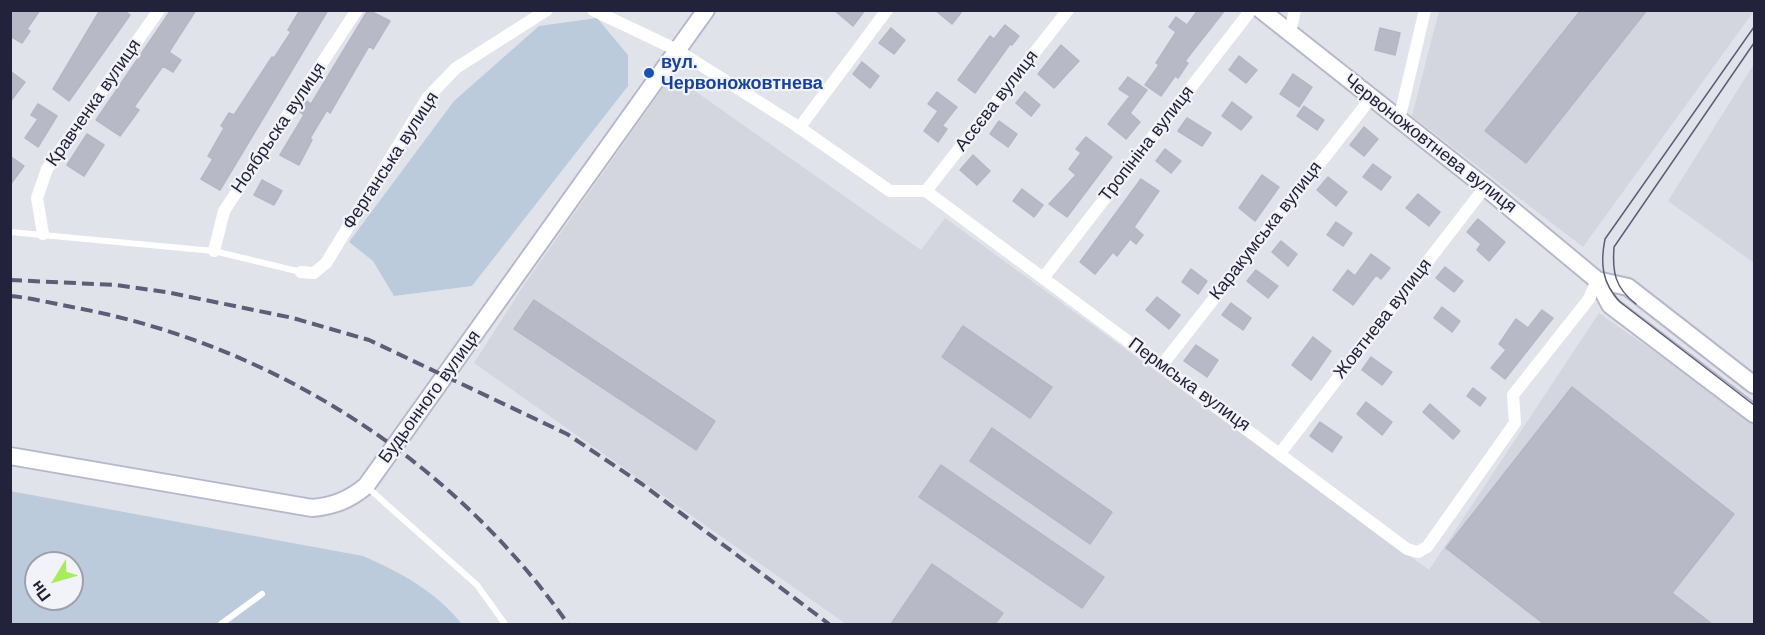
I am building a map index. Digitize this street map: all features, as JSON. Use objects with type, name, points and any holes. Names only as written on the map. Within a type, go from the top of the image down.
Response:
[{"type":"main road","name":"Будьонного вулиця","points":[[10,456],[312,508],[340,503],[366,486],[706,10]]},
{"type":"main road","name":"Червоножовтнева вулиця","points":[[1261,10],[1485,187],[1597,280],[1611,305],[1755,414]]},
{"type":"main road","name":"Червоножовтнева вулиця","points":[[1597,280],[1628,287],[1755,385]]},
{"type":"street","name":"Кравченка вулиця","points":[[43,234],[37,198],[47,169],[159,10]]},
{"type":"street","name":"Ноябрьска вулиця","points":[[214,251],[224,211],[357,10]]},
{"type":"street","name":"Ферганська вулиця","points":[[301,272],[314,273],[326,263],[428,97],[456,68],[547,10]]},
{"type":"street","points":[[593,10],[677,50],[800,128],[890,191],[926,191]]},
{"type":"street","points":[[800,128],[887,10]]},
{"type":"street","name":"Асєєва вулиця","points":[[926,191],[1068,10]]},
{"type":"street","name":"Тропініна вулиця","points":[[1044,277],[1251,10]]},
{"type":"street","points":[[1290,33],[1295,10]]},
{"type":"street","points":[[1399,120],[1425,10]]},
{"type":"street","name":"Каракумська вулиця","points":[[1162,365],[1371,98]]},
{"type":"street","name":"Жовтнева вулиця","points":[[1281,452],[1485,187]]},
{"type":"street","name":"Пермська вулиця","points":[[926,191],[1281,452],[1407,549],[1418,552],[1427,547],[1515,423],[1513,395],[1589,299],[1597,280]]},
{"type":"lane","points":[[10,232],[214,251],[301,272]]},
{"type":"lane","points":[[366,486],[477,585],[505,624]]},
{"type":"lane","points":[[221,624],[262,594]]},
{"type":"shaded area","points":[[1439,11],[1754,11],[1583,247],[1412,116]]},
{"type":"shaded area","points":[[597,18],[628,55],[628,86],[472,286],[394,296],[373,261],[349,242],[454,101],[539,26]]},
{"type":"shaded area","points":[[1754,64],[1754,263],[1668,201]]},
{"type":"shaded area","points":[[672,75],[921,250],[945,218],[1429,570],[1599,313],[1754,421],[1754,624],[846,624],[474,363],[524,285]]},
{"type":"shaded area","points":[[10,491],[363,556],[391,569],[429,592],[462,624],[11,624]]},
{"type":"building","points":[[10,10],[40,10],[27,29],[30,31],[22,43],[10,36]]},
{"type":"building","points":[[100,10],[124,10],[130,15],[69,101],[53,89]]},
{"type":"building","points":[[171,10],[196,10],[169,52],[181,60],[173,72],[163,66],[134,107],[139,110],[120,136],[96,120]]},
{"type":"building","points":[[300,10],[328,10],[220,190],[201,179],[213,159],[208,156],[224,128],[221,126],[229,113],[234,115],[272,57],[274,58],[291,32],[288,30]]},
{"type":"building","points":[[368,10],[390,21],[373,49],[369,46],[330,113],[327,110],[310,138],[312,140],[299,165],[280,155],[304,115],[300,112],[307,101],[311,104]]},
{"type":"building","points":[[834,10],[865,10],[853,26]]},
{"type":"building","points":[[935,10],[963,10],[952,24]]},
{"type":"building","points":[[1198,10],[1225,10],[1185,61],[1188,63],[1178,78],[1175,76],[1161,96],[1145,85],[1159,65],[1156,63],[1176,32],[1169,27],[1176,17],[1187,25]]},
{"type":"building","points":[[1581,10],[1647,10],[1526,163],[1485,131]]},
{"type":"building","points":[[1005,25],[1019,36],[1012,45],[1010,44],[975,93],[958,80],[990,36],[994,39]]},
{"type":"building","points":[[891,28],[905,40],[894,54],[879,43]]},
{"type":"building","points":[[1380,28],[1400,33],[1395,55],[1375,50]]},
{"type":"building","points":[[1061,45],[1079,61],[1054,88],[1038,74]]},
{"type":"building","points":[[1239,56],[1257,70],[1246,83],[1229,70]]},
{"type":"building","points":[[862,62],[879,76],[870,88],[853,74]]},
{"type":"building","points":[[10,71],[25,82],[10,102]]},
{"type":"building","points":[[1293,74],[1312,87],[1299,107],[1280,94]]},
{"type":"building","points":[[1128,77],[1147,90],[1130,113],[1140,122],[1126,139],[1108,124],[1130,96],[1119,89]]},
{"type":"building","points":[[937,92],[957,107],[942,126],[947,129],[938,142],[924,131],[938,111],[928,104]]},
{"type":"building","points":[[1025,92],[1040,105],[1031,116],[1016,103]]},
{"type":"building","points":[[1232,102],[1252,117],[1241,130],[1222,116]]},
{"type":"building","points":[[38,104],[57,116],[38,147],[25,138],[38,119],[31,115]]},
{"type":"building","points":[[1304,106],[1324,120],[1317,130],[1297,116]]},
{"type":"building","points":[[1187,118],[1211,133],[1202,146],[1178,131]]},
{"type":"building","points":[[999,121],[1017,134],[1008,147],[990,134]]},
{"type":"building","points":[[1364,127],[1378,139],[1364,156],[1350,145]]},
{"type":"building","points":[[87,134],[104,145],[84,176],[67,165]]},
{"type":"building","points":[[1086,137],[1112,157],[1067,217],[1049,204],[1076,175],[1069,169],[1081,153],[1076,149]]},
{"type":"building","points":[[1165,149],[1181,161],[1171,173],[1156,161]]},
{"type":"building","points":[[973,155],[990,171],[977,185],[960,170]]},
{"type":"building","points":[[10,156],[24,166],[10,185]]},
{"type":"building","points":[[1373,164],[1391,177],[1381,190],[1363,177]]},
{"type":"building","points":[[1262,175],[1279,187],[1255,221],[1239,208]]},
{"type":"building","points":[[1328,177],[1347,192],[1336,206],[1317,190]]},
{"type":"building","points":[[1141,179],[1159,191],[1134,227],[1143,235],[1136,244],[1130,239],[1117,256],[1113,252],[1095,274],[1080,262]]},
{"type":"building","points":[[262,180],[282,191],[274,205],[254,195]]},
{"type":"building","points":[[1022,189],[1043,205],[1034,217],[1013,201]]},
{"type":"building","points":[[1418,194],[1440,212],[1429,226],[1406,208]]},
{"type":"building","points":[[1478,219],[1505,242],[1489,261],[1477,250],[1481,244],[1467,232]]},
{"type":"building","points":[[1336,222],[1352,233],[1343,246],[1327,235]]},
{"type":"building","points":[[1281,241],[1297,254],[1288,266],[1272,252]]},
{"type":"building","points":[[1371,254],[1390,268],[1381,279],[1376,275],[1353,305],[1333,290],[1348,270],[1355,276]]},
{"type":"building","points":[[1445,267],[1463,281],[1454,292],[1436,278]]},
{"type":"building","points":[[1191,269],[1207,281],[1198,294],[1182,282]]},
{"type":"building","points":[[1256,270],[1278,286],[1268,298],[1247,281]]},
{"type":"building","points":[[1157,297],[1180,315],[1169,329],[1146,310]]},
{"type":"building","points":[[534,300],[715,421],[696,450],[514,329]]},
{"type":"building","points":[[1231,303],[1251,318],[1243,330],[1222,315]]},
{"type":"building","points":[[1442,307],[1460,321],[1452,332],[1434,318]]},
{"type":"building","points":[[1542,310],[1553,318],[1505,379],[1491,368],[1506,350],[1499,344],[1516,319],[1528,328]]},
{"type":"building","points":[[963,326],[1052,387],[1030,418],[942,357]]},
{"type":"building","points":[[1313,337],[1331,351],[1311,380],[1292,365]]},
{"type":"building","points":[[1196,345],[1218,360],[1207,377],[1184,361]]},
{"type":"building","points":[[1371,357],[1392,372],[1382,385],[1362,370]]},
{"type":"building","points":[[1572,387],[1734,514],[1672,593],[1712,624],[1544,624],[1446,548]]},
{"type":"building","points":[[1473,388],[1486,398],[1480,406],[1467,396]]},
{"type":"building","points":[[1366,402],[1392,422],[1382,435],[1357,414]]},
{"type":"building","points":[[1430,404],[1460,431],[1453,439],[1423,412]]},
{"type":"building","points":[[1320,422],[1342,437],[1332,452],[1310,436]]},
{"type":"building","points":[[992,428],[1112,512],[1090,544],[970,461]]},
{"type":"building","points":[[941,465],[1104,577],[1082,608],[919,497]]},
{"type":"building","points":[[932,564],[1003,613],[995,624],[891,624]]},
{"type":"tram line","points":[[1754,27],[1605,239],[1603,257],[1604,273],[1609,288],[1620,302],[1754,405]]},
{"type":"tram line","points":[[1636,304],[1623,292],[1616,279],[1614,247],[1754,43]]},
{"type":"railway","points":[[10,280],[116,285],[166,292],[293,318],[369,340],[567,434],[642,484],[829,624]]},
{"type":"railway","points":[[10,296],[77,308],[150,325],[220,350],[288,381],[353,418],[414,462],[470,511],[522,565],[568,624]]},
{"type":"place","name":"вул. Червоножовтнева","points":[[649,73]]}]
